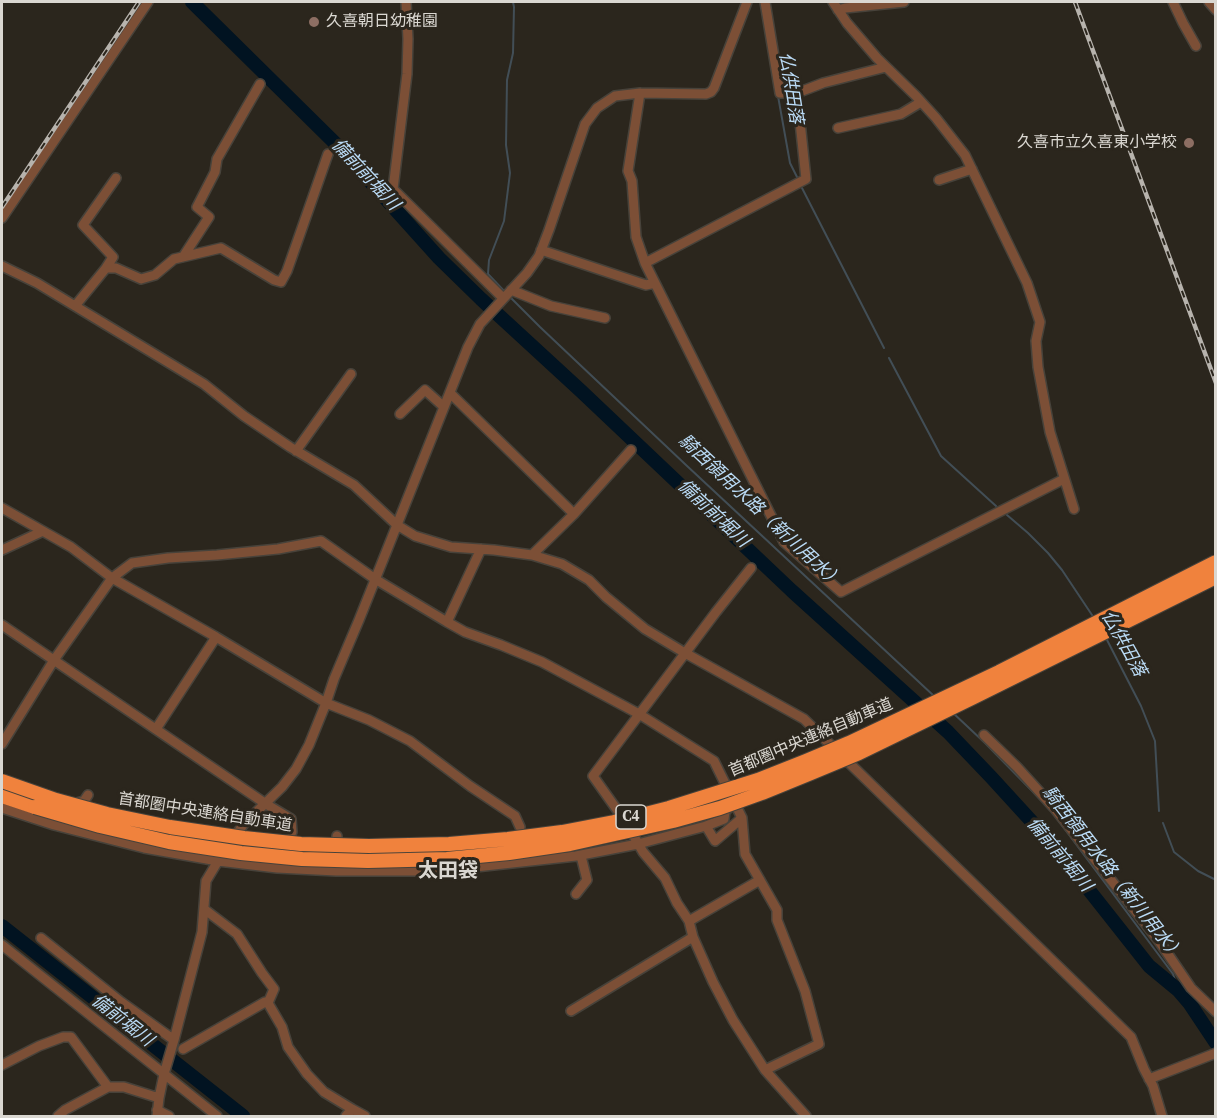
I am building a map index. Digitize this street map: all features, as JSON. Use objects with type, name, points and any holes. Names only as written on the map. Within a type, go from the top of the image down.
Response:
[{"type":"highway","name":"首都圏中央連絡自動車道","points":[[2,781],[56,800],[138,821],[233,837],[301,844],[369,846],[449,844],[562,832],[669,808],[758,780],[806,761],[999,672],[1215,562]]},
{"type":"highway","name":"首都圏中央連絡自動車道","points":[[2,796],[63,816],[169,842],[302,859],[368,861],[447,859],[570,844],[710,811],[811,773],[859,753],[1215,577]]},
{"type":"street","points":[[2,218],[148,2]]},
{"type":"street","points":[[406,2],[407,74],[393,189],[503,298]]},
{"type":"street","points":[[169,1116],[157,1113],[159,1098],[202,932],[206,882],[243,825],[282,787],[296,769],[309,745],[468,347],[486,315],[527,273],[541,250],[585,124],[597,108],[615,96],[640,93],[711,92],[747,2]]},
{"type":"street","points":[[765,2],[780,93],[797,93],[823,83],[886,67]]},
{"type":"street","points":[[835,6],[845,8],[904,2]]},
{"type":"street","points":[[1173,2],[1196,46]]},
{"type":"street","points":[[1209,2],[1215,10]]},
{"type":"street","points":[[835,6],[886,67],[936,118],[965,155],[1027,283],[1040,322],[1036,341],[1038,367],[1050,432],[1074,509]]},
{"type":"street","points":[[183,257],[209,217],[197,207],[214,172],[217,159],[260,84]]},
{"type":"street","points":[[640,93],[628,171],[632,181],[636,237],[645,263],[784,542],[841,592],[1064,480]]},
{"type":"street","points":[[645,263],[806,179],[797,93]]},
{"type":"street","points":[[838,128],[901,114],[921,102]]},
{"type":"street","points":[[106,268],[116,268],[141,279],[155,276],[174,259],[221,248],[281,282],[287,272],[328,154]]},
{"type":"street","points":[[939,180],[972,169]]},
{"type":"street","points":[[75,306],[113,257],[82,225],[116,178]]},
{"type":"street","points":[[541,250],[646,285],[656,283]]},
{"type":"street","points":[[2,266],[37,283],[204,384],[244,416],[296,451],[354,485],[397,525],[416,536],[451,547],[532,555],[562,564],[589,580],[645,629],[804,718],[1131,1037],[1153,1086],[1162,1116]]},
{"type":"street","points":[[511,290],[551,306],[605,318]]},
{"type":"street","points":[[296,451],[351,374]]},
{"type":"street","points":[[400,414],[425,390],[444,407]]},
{"type":"street","points":[[450,393],[574,514]]},
{"type":"street","points":[[532,555],[574,514],[631,450]]},
{"type":"street","points":[[2,508],[71,548],[112,578],[326,703],[369,720],[410,741],[515,816],[520,827]]},
{"type":"street","points":[[2,550],[41,532]]},
{"type":"street","points":[[2,744],[54,660],[112,578],[132,562],[278,549],[321,541],[375,579],[447,622],[465,632],[542,662],[639,714],[714,761],[742,818],[745,854],[777,910],[777,921],[805,991],[819,1044],[765,1070]]},
{"type":"street","points":[[447,622],[481,549]]},
{"type":"street","points":[[751,568],[593,776],[625,821],[638,844],[665,878],[689,921],[693,937],[733,1020],[765,1070],[806,1116]]},
{"type":"street","points":[[2,626],[291,819],[292,832]]},
{"type":"street","points":[[156,729],[216,637]]},
{"type":"street","points":[[984,735],[1056,810],[1159,941],[1191,988],[1214,1009]]},
{"type":"street","points":[[54,825],[61,806],[84,801],[88,795]]},
{"type":"street","points":[[2,808],[54,825],[144,848],[218,861],[277,868],[336,871],[439,871],[579,856],[638,844],[724,819],[725,812],[733,801]]},
{"type":"street","points":[[706,826],[715,841],[742,818]]},
{"type":"street","points":[[540,825],[541,831],[546,835],[566,844],[579,856],[587,880],[576,894]]},
{"type":"street","points":[[336,836],[336,871]]},
{"type":"street","points":[[689,921],[760,880]]},
{"type":"street","points":[[204,909],[243,941],[274,989],[268,1003]]},
{"type":"street","points":[[571,1011],[578,1009],[693,937]]},
{"type":"street","points":[[40,938],[120,1002],[174,1040]]},
{"type":"street","points":[[2,945],[218,1116]]},
{"type":"street","points":[[183,1048],[265,1002],[268,1003]]},
{"type":"street","points":[[268,1003],[282,1027],[288,1047],[307,1074],[349,1113],[365,1116]]},
{"type":"street","points":[[2,1065],[39,1046],[63,1037],[71,1037],[108,1088]]},
{"type":"street","points":[[1149,1079],[1211,1055]]},
{"type":"street","points":[[58,1116],[65,1110],[108,1088],[124,1087],[159,1098]]},
{"type":"waterway","name":"備前前堀川","points":[[192,2],[340,148],[439,258],[481,299],[792,591],[948,732],[1055,847],[1149,966],[1178,990],[1190,1004],[1216,1043]]},
{"type":"waterway","name":"騎西領用水路（新川用水）","points":[[506,293],[488,274],[489,260],[504,221],[510,173],[506,145],[507,80],[513,53],[513,2]]},
{"type":"waterway","name":"仏供田落","points":[[778,96],[790,163],[797,177]]},
{"type":"waterway","name":"仏供田落","points":[[802,188],[884,348]]},
{"type":"waterway","name":"騎西領用水路（新川用水）","points":[[510,297],[934,696]]},
{"type":"waterway","name":"仏供田落","points":[[889,358],[941,456],[996,506]]},
{"type":"waterway","name":"仏供田落","points":[[1007,515],[1048,553],[1094,618]]},
{"type":"waterway","name":"仏供田落","points":[[1106,638],[1141,706],[1155,741],[1159,811]]},
{"type":"waterway","name":"騎西領用水路（新川用水）","points":[[952,712],[1042,801]]},
{"type":"waterway","name":"騎西領用水路（新川用水）","points":[[1052,812],[1173,974],[1178,990]]},
{"type":"waterway","name":"仏供田落","points":[[1163,823],[1174,852],[1198,871],[1216,880]]},
{"type":"waterway","name":"備前堀川","points":[[2,926],[243,1116]]},
{"type":"railway","points":[[2,207],[139,2]]},
{"type":"railway","points":[[1075,2],[1216,383]]},
{"type":"place","name":"久喜朝日幼稚園","points":[[314,22]]},
{"type":"place","name":"久喜市立久喜東小学校","points":[[1189,143]]},
{"type":"district","name":"太田袋","points":[[448,872]]}]
